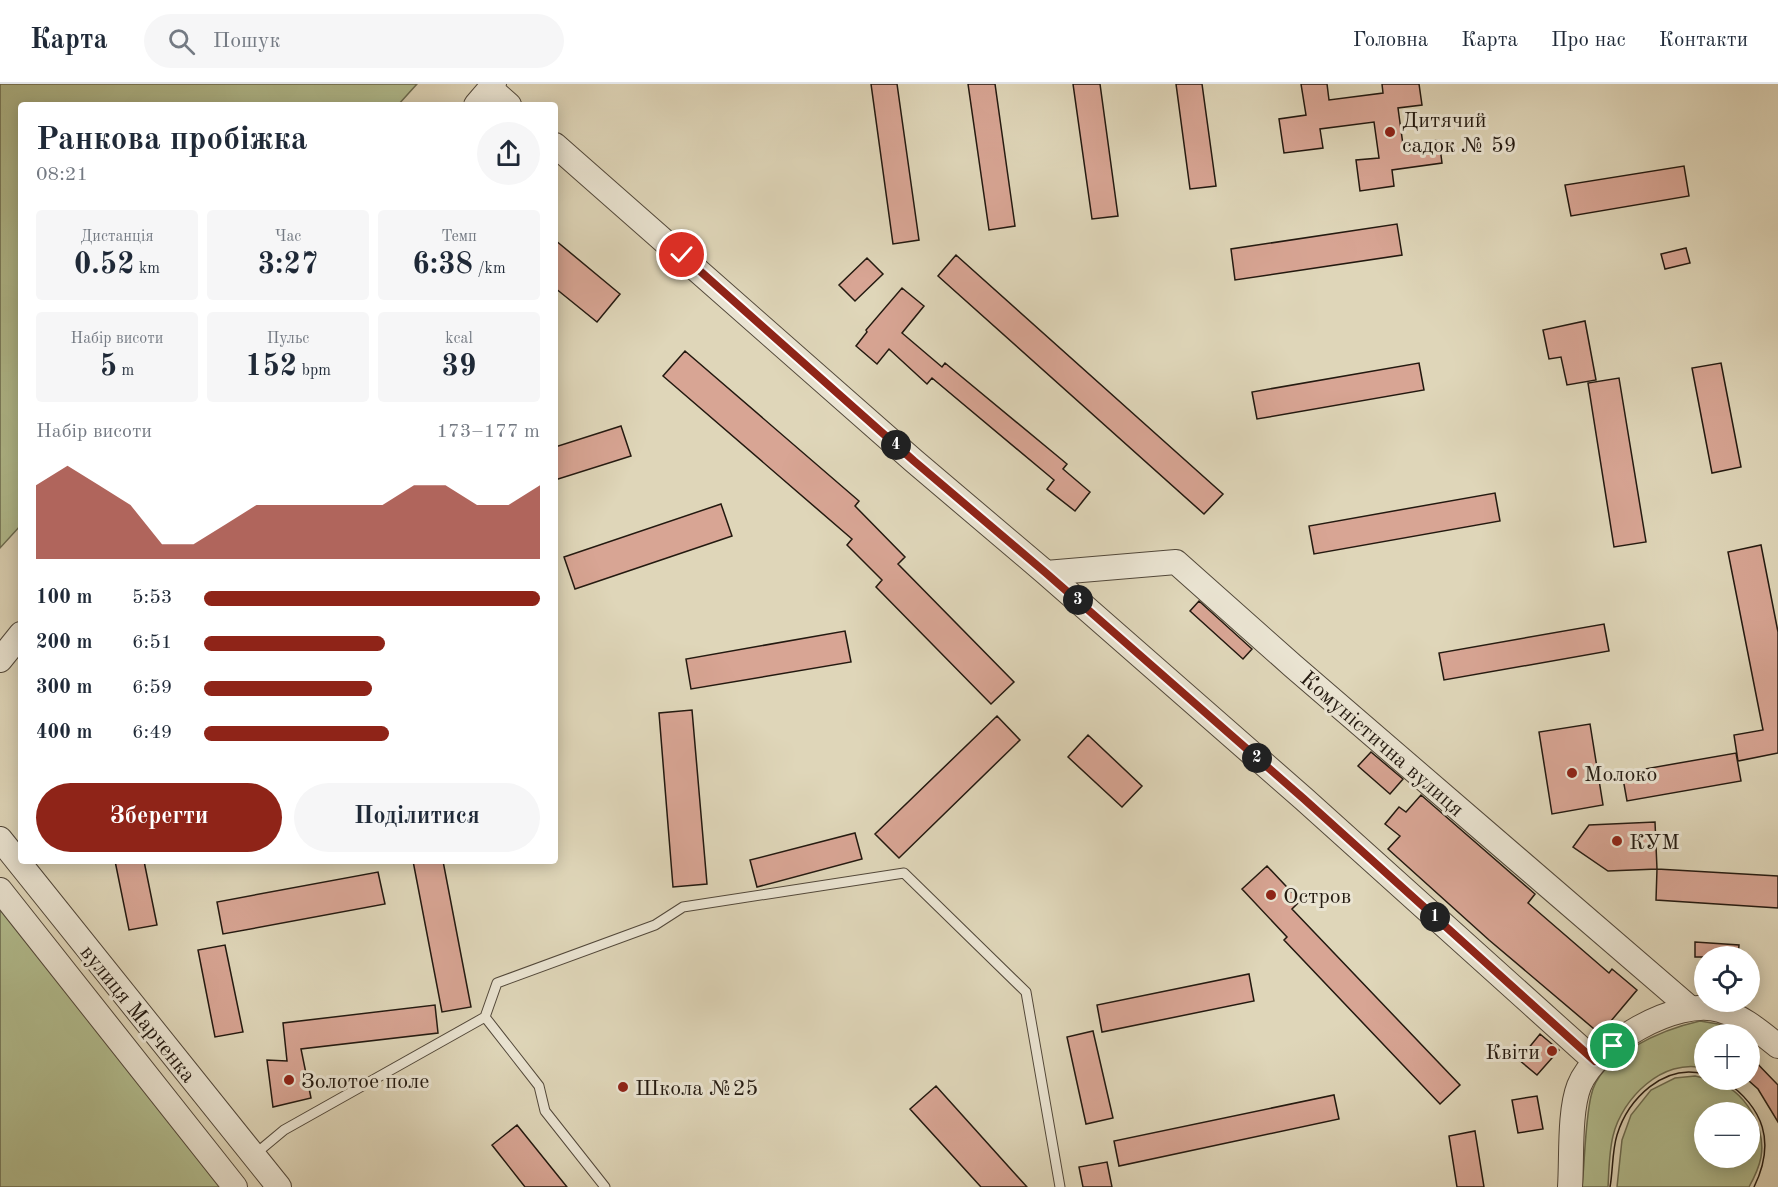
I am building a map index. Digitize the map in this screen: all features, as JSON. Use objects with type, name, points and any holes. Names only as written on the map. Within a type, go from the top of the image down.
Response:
[{"type":"street","points":[[487,93],[504,102]]},
{"type":"street","points":[[558,148],[914,461],[1046,573],[1304,799],[1595,1061]]},
{"type":"street","name":"Комуністична вулиця","points":[[1046,573],[1176,562],[1293,666],[1690,1008]]},
{"type":"street","points":[[0,660],[18,638]]},
{"type":"street","name":"вулиця Марченка","points":[[0,839],[18,861]]},
{"type":"street","name":"вулиця Марченка","points":[[20,864],[279,1187]]},
{"type":"street","name":"вулиця Марченка","points":[[0,890],[236,1187]]},
{"type":"street","points":[[1570,1187],[1573,1117],[1579,1086],[1595,1061],[1632,1031],[1657,1018],[1690,1008],[1718,1009],[1748,1021],[1778,1046]]},
{"type":"lane","points":[[253,1155],[284,1131],[485,1017],[497,983],[655,925],[683,907],[904,873],[1026,992],[1060,1187]]},
{"type":"lane","points":[[485,1017],[539,1086],[545,1111],[604,1187]]},
{"type":"green space","points":[[0,84],[417,84],[401,102],[18,102],[18,528],[0,548]]},
{"type":"green space","points":[[0,904],[225,1187],[0,1187]]},
{"type":"green space","points":[[1700,1021],[1718,1024],[1694,1024],[1694,1067],[1674,1069],[1660,1075],[1646,1084],[1625,1108],[1613,1136],[1608,1187],[1582,1187],[1589,1107],[1597,1081],[1606,1068],[1635,1046]]},
{"type":"green space","points":[[1694,1076],[1694,1090],[1732,1090],[1739,1096],[1744,1102],[1694,1102],[1694,1168],[1758,1168],[1749,1187],[1617,1187],[1622,1140],[1631,1115],[1651,1090],[1675,1078]]},
{"type":"green space","points":[[1760,1131],[1762,1144],[1760,1161]]},
{"type":"building","points":[[871,84],[897,84],[919,240],[893,244]]},
{"type":"building","points":[[968,84],[995,84],[1015,226],[989,230]]},
{"type":"building","points":[[1073,84],[1100,84],[1118,216],[1092,219]]},
{"type":"building","points":[[1176,84],[1202,84],[1216,186],[1190,189]]},
{"type":"building","points":[[1301,84],[1327,84],[1329,100],[1383,93],[1382,84],[1419,84],[1422,105],[1398,108],[1403,145],[1439,140],[1442,163],[1392,170],[1394,186],[1360,191],[1356,160],[1379,158],[1374,122],[1320,129],[1323,148],[1284,153],[1279,119],[1306,115]]},
{"type":"building","points":[[1684,166],[1689,196],[1571,216],[1565,185]]},
{"type":"building","points":[[1397,224],[1402,255],[1235,280],[1231,249]]},
{"type":"building","points":[[558,242],[620,294],[597,322],[558,290]]},
{"type":"building","points":[[1686,248],[1690,263],[1665,269],[1661,254]]},
{"type":"building","points":[[956,255],[1223,494],[1204,514],[938,276]]},
{"type":"building","points":[[867,258],[883,274],[855,301],[839,285]]},
{"type":"building","points":[[902,288],[924,306],[902,333],[942,367],[945,363],[1067,464],[1063,469],[1090,492],[1075,511],[1047,489],[1054,480],[932,378],[927,384],[889,349],[877,364],[856,346],[867,332],[866,330]]},
{"type":"building","points":[[1585,321],[1596,380],[1567,385],[1561,357],[1549,359],[1543,330]]},
{"type":"building","points":[[685,351],[859,501],[855,506],[905,557],[898,564],[1014,682],[991,704],[876,587],[882,580],[847,545],[852,539],[663,376]]},
{"type":"building","points":[[1419,363],[1424,390],[1257,419],[1252,392]]},
{"type":"building","points":[[1721,363],[1741,467],[1712,473],[1692,368]]},
{"type":"building","points":[[1619,378],[1646,542],[1614,547],[1588,383]]},
{"type":"building","points":[[621,426],[631,456],[558,479],[558,446]]},
{"type":"building","points":[[1495,493],[1500,521],[1314,554],[1309,526]]},
{"type":"building","points":[[721,504],[732,536],[575,589],[564,557]]},
{"type":"building","points":[[1761,545],[1778,632],[1778,753],[1738,761],[1734,735],[1763,730],[1728,552]]},
{"type":"building","points":[[1199,601],[1252,649],[1243,659],[1190,611]]},
{"type":"building","points":[[1604,624],[1609,651],[1444,680],[1439,653]]},
{"type":"building","points":[[845,631],[851,662],[691,689],[686,659]]},
{"type":"building","points":[[692,710],[707,884],[673,887],[659,713]]},
{"type":"building","points":[[997,716],[1020,740],[899,858],[875,834]]},
{"type":"building","name":"Молоко","points":[[1590,724],[1603,805],[1552,814],[1539,732]]},
{"type":"building","points":[[1088,735],[1142,786],[1122,807],[1068,757]]},
{"type":"building","points":[[1371,752],[1403,779],[1390,794],[1358,766]]},
{"type":"building","points":[[1736,753],[1741,781],[1627,801],[1622,773]]},
{"type":"building","points":[[1421,795],[1535,894],[1528,903],[1609,973],[1612,969],[1637,990],[1600,1034],[1489,940],[1388,849],[1400,836],[1385,824],[1399,807],[1406,812]]},
{"type":"building","name":"КУМ","points":[[1655,822],[1657,869],[1608,871],[1573,847],[1589,825]]},
{"type":"building","points":[[855,833],[862,859],[757,887],[750,860]]},
{"type":"building","points":[[116,864],[145,864],[157,925],[129,930]]},
{"type":"building","points":[[414,864],[444,864],[471,1007],[442,1012]]},
{"type":"building","points":[[1267,866],[1300,901],[1292,909],[1460,1085],[1440,1104],[1284,940],[1287,937],[1242,889]]},
{"type":"building","points":[[1657,869],[1778,876],[1778,908],[1656,900]]},
{"type":"building","points":[[378,872],[385,904],[223,934],[217,902]]},
{"type":"building","points":[[1695,942],[1739,945],[1739,946],[1695,946]]},
{"type":"building","points":[[225,945],[243,1032],[215,1037],[198,950]]},
{"type":"building","points":[[1249,974],[1254,1001],[1102,1032],[1097,1005]]},
{"type":"building","points":[[435,1005],[438,1033],[301,1049],[311,1098],[273,1107],[267,1060],[287,1061],[283,1023]]},
{"type":"building","points":[[1093,1031],[1113,1118],[1086,1124],[1067,1037]]},
{"type":"building","points":[[1540,1034],[1559,1050],[1537,1075],[1519,1060]]},
{"type":"building","points":[[1760,1066],[1778,1085],[1778,1122],[1759,1090]]},
{"type":"building","points":[[936,1086],[1027,1187],[981,1187],[910,1109]]},
{"type":"building","points":[[1334,1095],[1339,1119],[1119,1166],[1114,1141]]},
{"type":"building","points":[[1537,1096],[1543,1129],[1518,1133],[1512,1100]]},
{"type":"building","points":[[517,1125],[567,1187],[525,1187],[492,1145]]},
{"type":"building","points":[[1475,1131],[1484,1187],[1457,1187],[1449,1136]]},
{"type":"building","points":[[1107,1162],[1112,1187],[1083,1187],[1079,1167]]},
{"type":"tram line","points":[[1610,1187],[1617,1135],[1630,1109],[1639,1097],[1662,1079],[1675,1074],[1694,1073]]},
{"type":"tram line","points":[[1737,1090],[1757,1114],[1765,1141],[1761,1171],[1754,1187]]},
{"type":"place","name":"Дитячий садок № 59","points":[[1390,132]]},
{"type":"place","name":"Молоко","points":[[1572,773]]},
{"type":"place","name":"КУМ","points":[[1617,841]]},
{"type":"place","name":"Остров","points":[[1271,895]]},
{"type":"place","name":"Квіти","points":[[1552,1051]]},
{"type":"place","name":"Золотое поле","points":[[289,1080]]},
{"type":"place","name":"Школа №25","points":[[623,1087]]},
{"type":"route","points":[[682,255],[914,461],[1046,573],[1304,799],[1595,1061],[1613,1046]]}]
